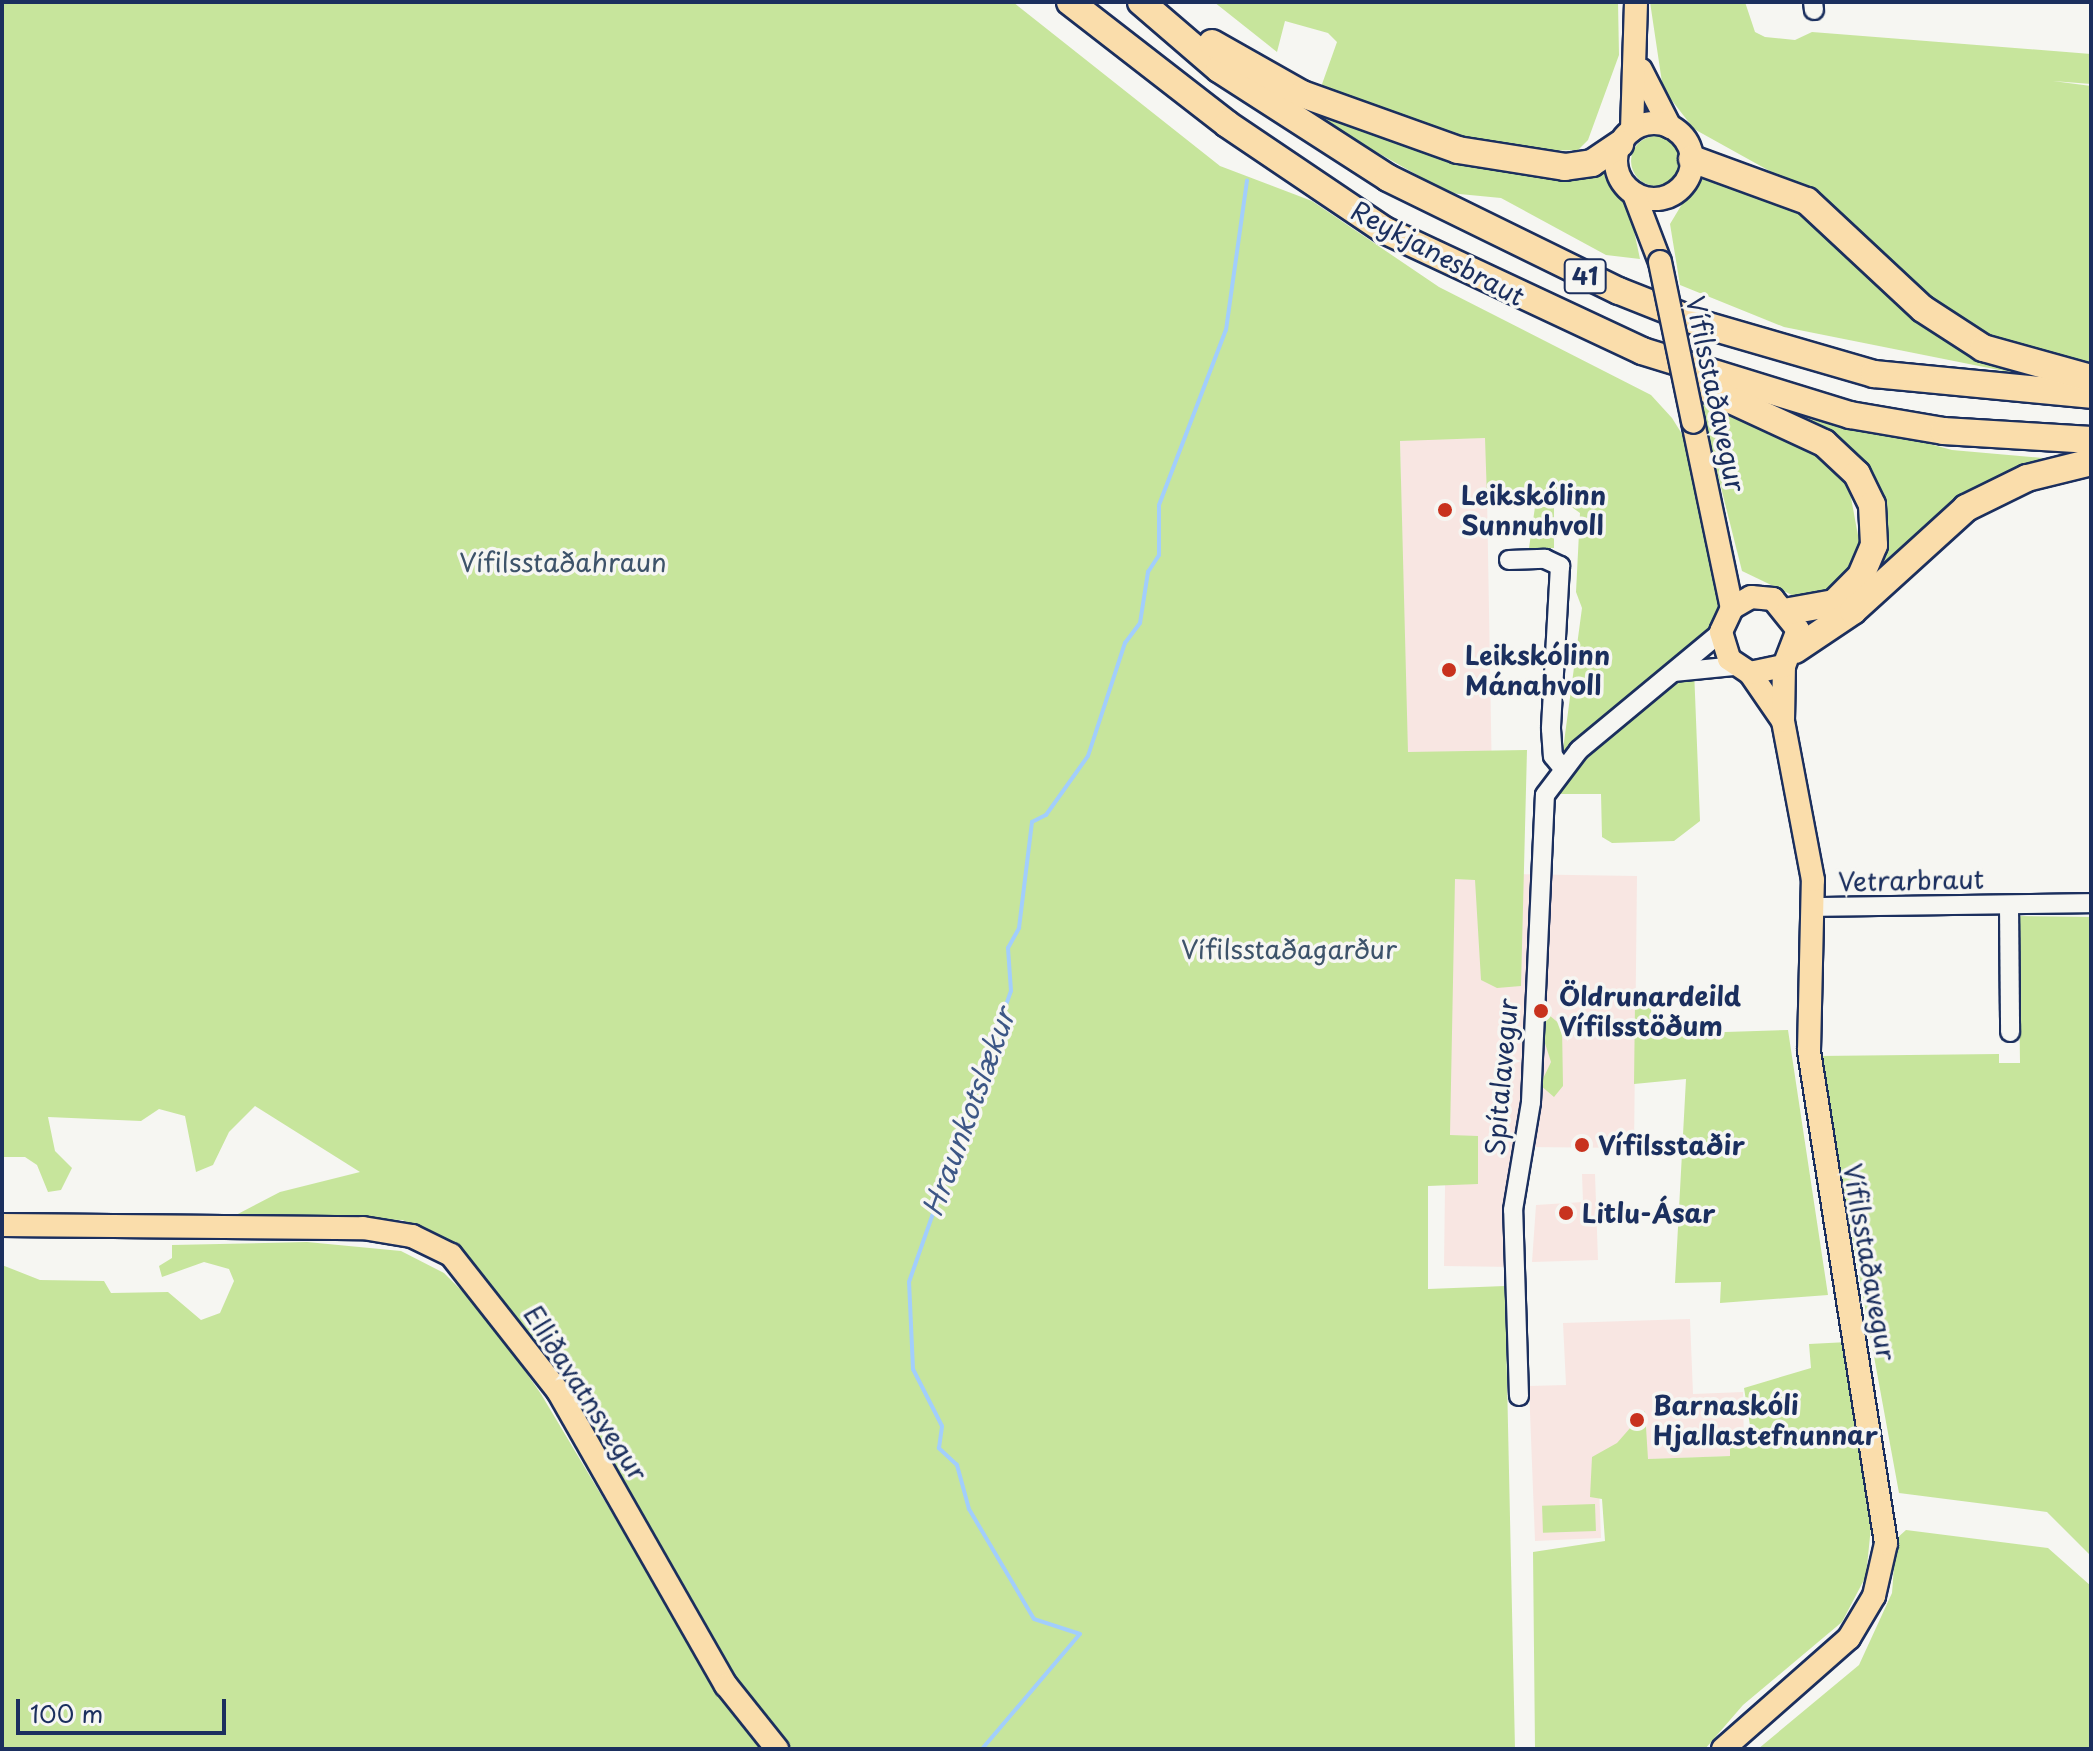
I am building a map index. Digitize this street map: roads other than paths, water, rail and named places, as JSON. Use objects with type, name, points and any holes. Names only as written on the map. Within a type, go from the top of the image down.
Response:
[{"type":"highway","name":"Reykjanesbraut","points":[[1070,2],[1227,124],[1384,230],[1642,351],[1850,415],[1944,431],[2091,440]]},
{"type":"highway","name":"Reykjanesbraut","points":[[1141,2],[1219,69],[1388,178],[1619,291],[1733,335],[1874,374],[2091,395]]},
{"type":"highway","points":[[1141,2],[1302,94],[1426,142],[1565,167],[1592,163],[1626,137]]},
{"type":"highway","points":[[1692,159],[1807,201],[1923,309],[1983,348],[2091,378]]},
{"type":"highway","points":[[1642,351],[1824,443],[1864,485],[1875,530],[1861,576],[1834,603],[1790,611]]},
{"type":"highway","points":[[1789,658],[1853,611],[1966,508],[2027,478],[2091,462]]},
{"type":"main road","name":"Vífilsstaðavegur","points":[[1636,2],[1639,65],[1626,137],[1616,166],[1634,194],[1658,251],[1723,559],[1742,602]]},
{"type":"main road","name":"Vífilsstaðavegur","points":[[1639,65],[1670,127],[1692,159]]},
{"type":"main road","points":[[1626,137],[1670,127]]},
{"type":"main road","points":[[1658,251],[1671,196],[1687,181],[1692,159]]},
{"type":"main road","points":[[1634,194],[1671,196]]},
{"type":"main road","points":[[1721,632],[1742,602],[1773,599],[1790,611]]},
{"type":"main road","name":"Vífilsstaðavegur","points":[[1723,1749],[1849,1638],[1874,1596],[1886,1543],[1810,1063],[1806,979],[1814,907],[1804,807],[1783,721],[1790,611]]},
{"type":"main road","name":"Vífilsstaðavegur","points":[[1721,632],[1743,670],[1783,721]]},
{"type":"main road","points":[[1743,670],[1789,658]]},
{"type":"main road","name":"Elliðavatnsvegur","points":[[2,1225],[363,1228],[412,1236],[451,1255],[558,1391],[726,1685],[777,1749]]},
{"type":"street","points":[[1509,560],[1545,559],[1560,566],[1551,729],[1562,767]]},
{"type":"street","name":"Spítalavegur","points":[[1519,1396],[1513,1210],[1531,1102],[1544,807],[1562,767],[1721,632]]},
{"type":"street","name":"Spítalavegur","points":[[1669,674],[1702,664],[1743,670]]},
{"type":"street","name":"Vetrarbraut","points":[[1814,907],[2091,903]]},
{"type":"street","name":"Vetrarbraut","points":[[2009,905],[2010,1032]]},
{"type":"waterway","name":"Hraunkotslækur","points":[[982,1749],[1080,1634],[1034,1619],[969,1509],[957,1465],[939,1448],[942,1426],[913,1369],[909,1282],[1011,991],[1008,948],[1019,928],[1032,822],[1046,815],[1088,756],[1125,643],[1140,623],[1148,572],[1159,555],[1159,505],[1226,330],[1247,180]]},
{"type":"place","name":"Leikskólinn Sunnuhvoll","points":[[1445,510]]},
{"type":"place","name":"Leikskólinn Mánahvoll","points":[[1449,670]]},
{"type":"place","name":"Öldrunardeild Vífilsstöðum","points":[[1541,1011]]},
{"type":"place","name":"Vífilsstaðir","points":[[1582,1145]]},
{"type":"place","name":"Litlu-Ásar","points":[[1566,1213]]},
{"type":"place","name":"Barnaskóli Hjallastefnunnar","points":[[1637,1420]]},
{"type":"park label","name":"Vífilsstaðahraun","points":[[563,562]]},
{"type":"park label","name":"Vífilsstaðagarður","points":[[1289,949]]}]
